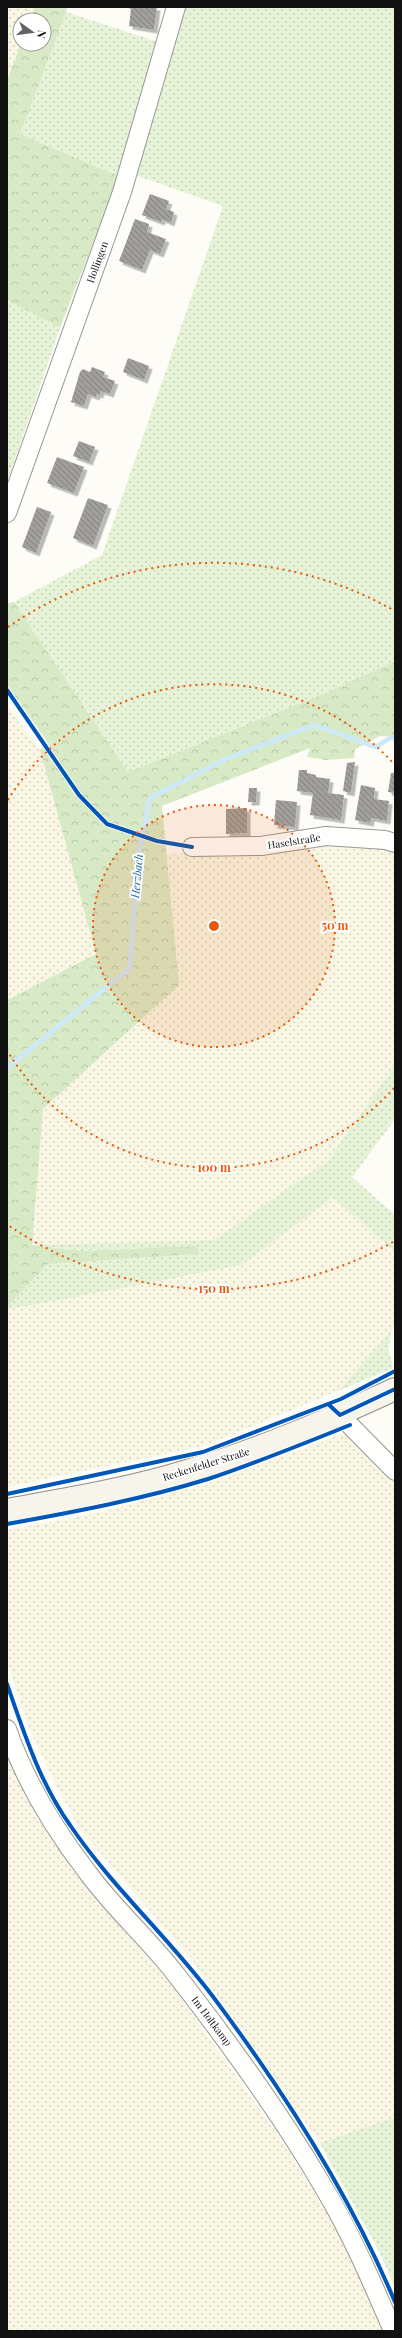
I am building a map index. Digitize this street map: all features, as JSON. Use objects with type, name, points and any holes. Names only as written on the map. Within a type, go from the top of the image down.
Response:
[{"type":"street","name":"Hollingen","points":[[7,513],[122,192],[176,7]]},
{"type":"street","name":"Haselstraße","points":[[192,847],[261,846],[326,836],[385,840],[395,843]]},
{"type":"street","name":"Reckenfelder Straße","points":[[7,1510],[81,1497],[187,1472],[259,1447],[340,1415],[395,1388]]},
{"type":"street","points":[[340,1415],[395,1471]]},
{"type":"street","name":"Im Holtkamp","points":[[7,1729],[15,1750],[41,1805],[88,1874],[158,1951],[216,2025],[276,2111],[325,2188],[366,2267],[393,2331]]},
{"type":"shaded area","points":[[7,7],[35,7],[33,12],[12,12],[12,52],[18,52],[7,80]]},
{"type":"shaded area","points":[[7,706],[40,750],[96,954],[7,1000]]},
{"type":"shaded area","points":[[327,843],[384,847],[395,850],[395,1060],[390,1072],[328,1160],[214,1240],[32,1245],[43,1109],[179,985],[167,854],[258,853]]},
{"type":"shaded area","points":[[333,1196],[395,1252],[395,1327],[338,1391],[204,1446],[7,1487],[7,1310],[242,1265]]},
{"type":"shaded area","points":[[348,1432],[395,1479],[395,2117],[320,2143],[193,1961],[79,1828],[59,1791],[31,1733],[7,1662],[7,1530],[93,1514],[209,1483]]},
{"type":"shaded area","points":[[7,1754],[35,1814],[84,1885],[151,1956],[288,2150],[328,2215],[358,2270],[382,2331],[7,2331]]},
{"type":"green space","points":[[35,7],[68,7],[52,49],[52,12],[33,12]]},
{"type":"green space","points":[[185,7],[395,7],[395,661],[318,696],[128,772],[14,602],[102,555],[223,206],[135,175]]},
{"type":"green space","points":[[66,12],[158,42],[119,176],[20,134]]},
{"type":"green space","points":[[18,52],[51,52],[20,134],[119,176],[60,328],[7,300],[7,80]]},
{"type":"green space","points":[[7,300],[60,328],[7,482]]},
{"type":"green space","points":[[14,602],[128,772],[318,696],[395,661],[395,737],[380,736],[355,749],[354,758],[326,760],[307,757],[310,748],[162,806],[179,985],[43,1109],[32,1245],[81,1251],[197,1246],[200,1254],[48,1264],[7,1307],[7,1000],[96,954],[40,750],[49,744],[7,685],[7,604]]},
{"type":"green space","points":[[395,1060],[395,1119],[352,1177],[395,1215],[395,1252],[333,1197],[242,1265],[7,1310],[7,1307],[48,1264],[200,1254],[197,1246],[81,1251],[32,1245],[214,1240],[328,1160],[390,1072]]},
{"type":"green space","points":[[391,1331],[389,1350],[393,1368],[338,1391]]},
{"type":"green space","points":[[395,2117],[395,2288],[379,2251],[320,2143]]},
{"type":"building","points":[[126,7],[157,7],[154,30],[129,26],[131,9]]},
{"type":"building","points":[[150,194],[169,201],[166,209],[174,212],[171,223],[162,219],[161,222],[142,215]]},
{"type":"building","points":[[135,219],[149,224],[147,232],[166,239],[160,254],[150,250],[142,270],[119,261]]},
{"type":"building","points":[[128,358],[149,366],[144,380],[123,372]]},
{"type":"building","points":[[92,367],[105,372],[103,377],[115,381],[110,394],[101,391],[100,395],[97,394],[96,397],[88,394],[84,406],[71,402],[80,372],[83,369],[90,372]]},
{"type":"building","points":[[79,441],[95,447],[89,462],[73,456]]},
{"type":"building","points":[[57,457],[84,467],[74,493],[47,483]]},
{"type":"building","points":[[88,498],[108,505],[93,546],[73,538]]},
{"type":"building","points":[[37,507],[51,512],[36,553],[22,547]]},
{"type":"building","points":[[355,762],[351,793],[343,791],[347,763]]},
{"type":"building","points":[[299,770],[307,770],[307,773],[316,775],[316,777],[330,779],[328,793],[344,795],[341,820],[310,815],[313,793],[297,791]]},
{"type":"building","points":[[391,773],[395,773],[395,793],[388,792]]},
{"type":"building","points":[[361,785],[375,788],[374,799],[389,801],[387,821],[371,818],[370,823],[355,820]]},
{"type":"building","points":[[249,788],[257,788],[256,802],[248,802]]},
{"type":"building","points":[[276,800],[297,802],[295,827],[274,825]]},
{"type":"building","points":[[247,808],[247,833],[226,834],[226,809]]},
{"type":"waterway","name":"Herzbach","points":[[7,1068],[130,968],[138,857],[150,798],[226,759],[314,725],[376,747],[390,738],[395,738]]},
{"type":"cycle path","points":[[7,690],[79,795],[107,824],[157,841],[192,847]]},
{"type":"cycle path","points":[[7,1494],[203,1452],[341,1399],[395,1371]]},
{"type":"cycle path","points":[[328,1404],[340,1415],[395,1389]]},
{"type":"cycle path","points":[[7,1524],[58,1515],[159,1493],[208,1479],[350,1425]]},
{"type":"cycle path","points":[[7,1684],[41,1775],[59,1809],[86,1848],[104,1870],[197,1976],[266,2070],[314,2145],[336,2183],[377,2262],[395,2302]]}]
